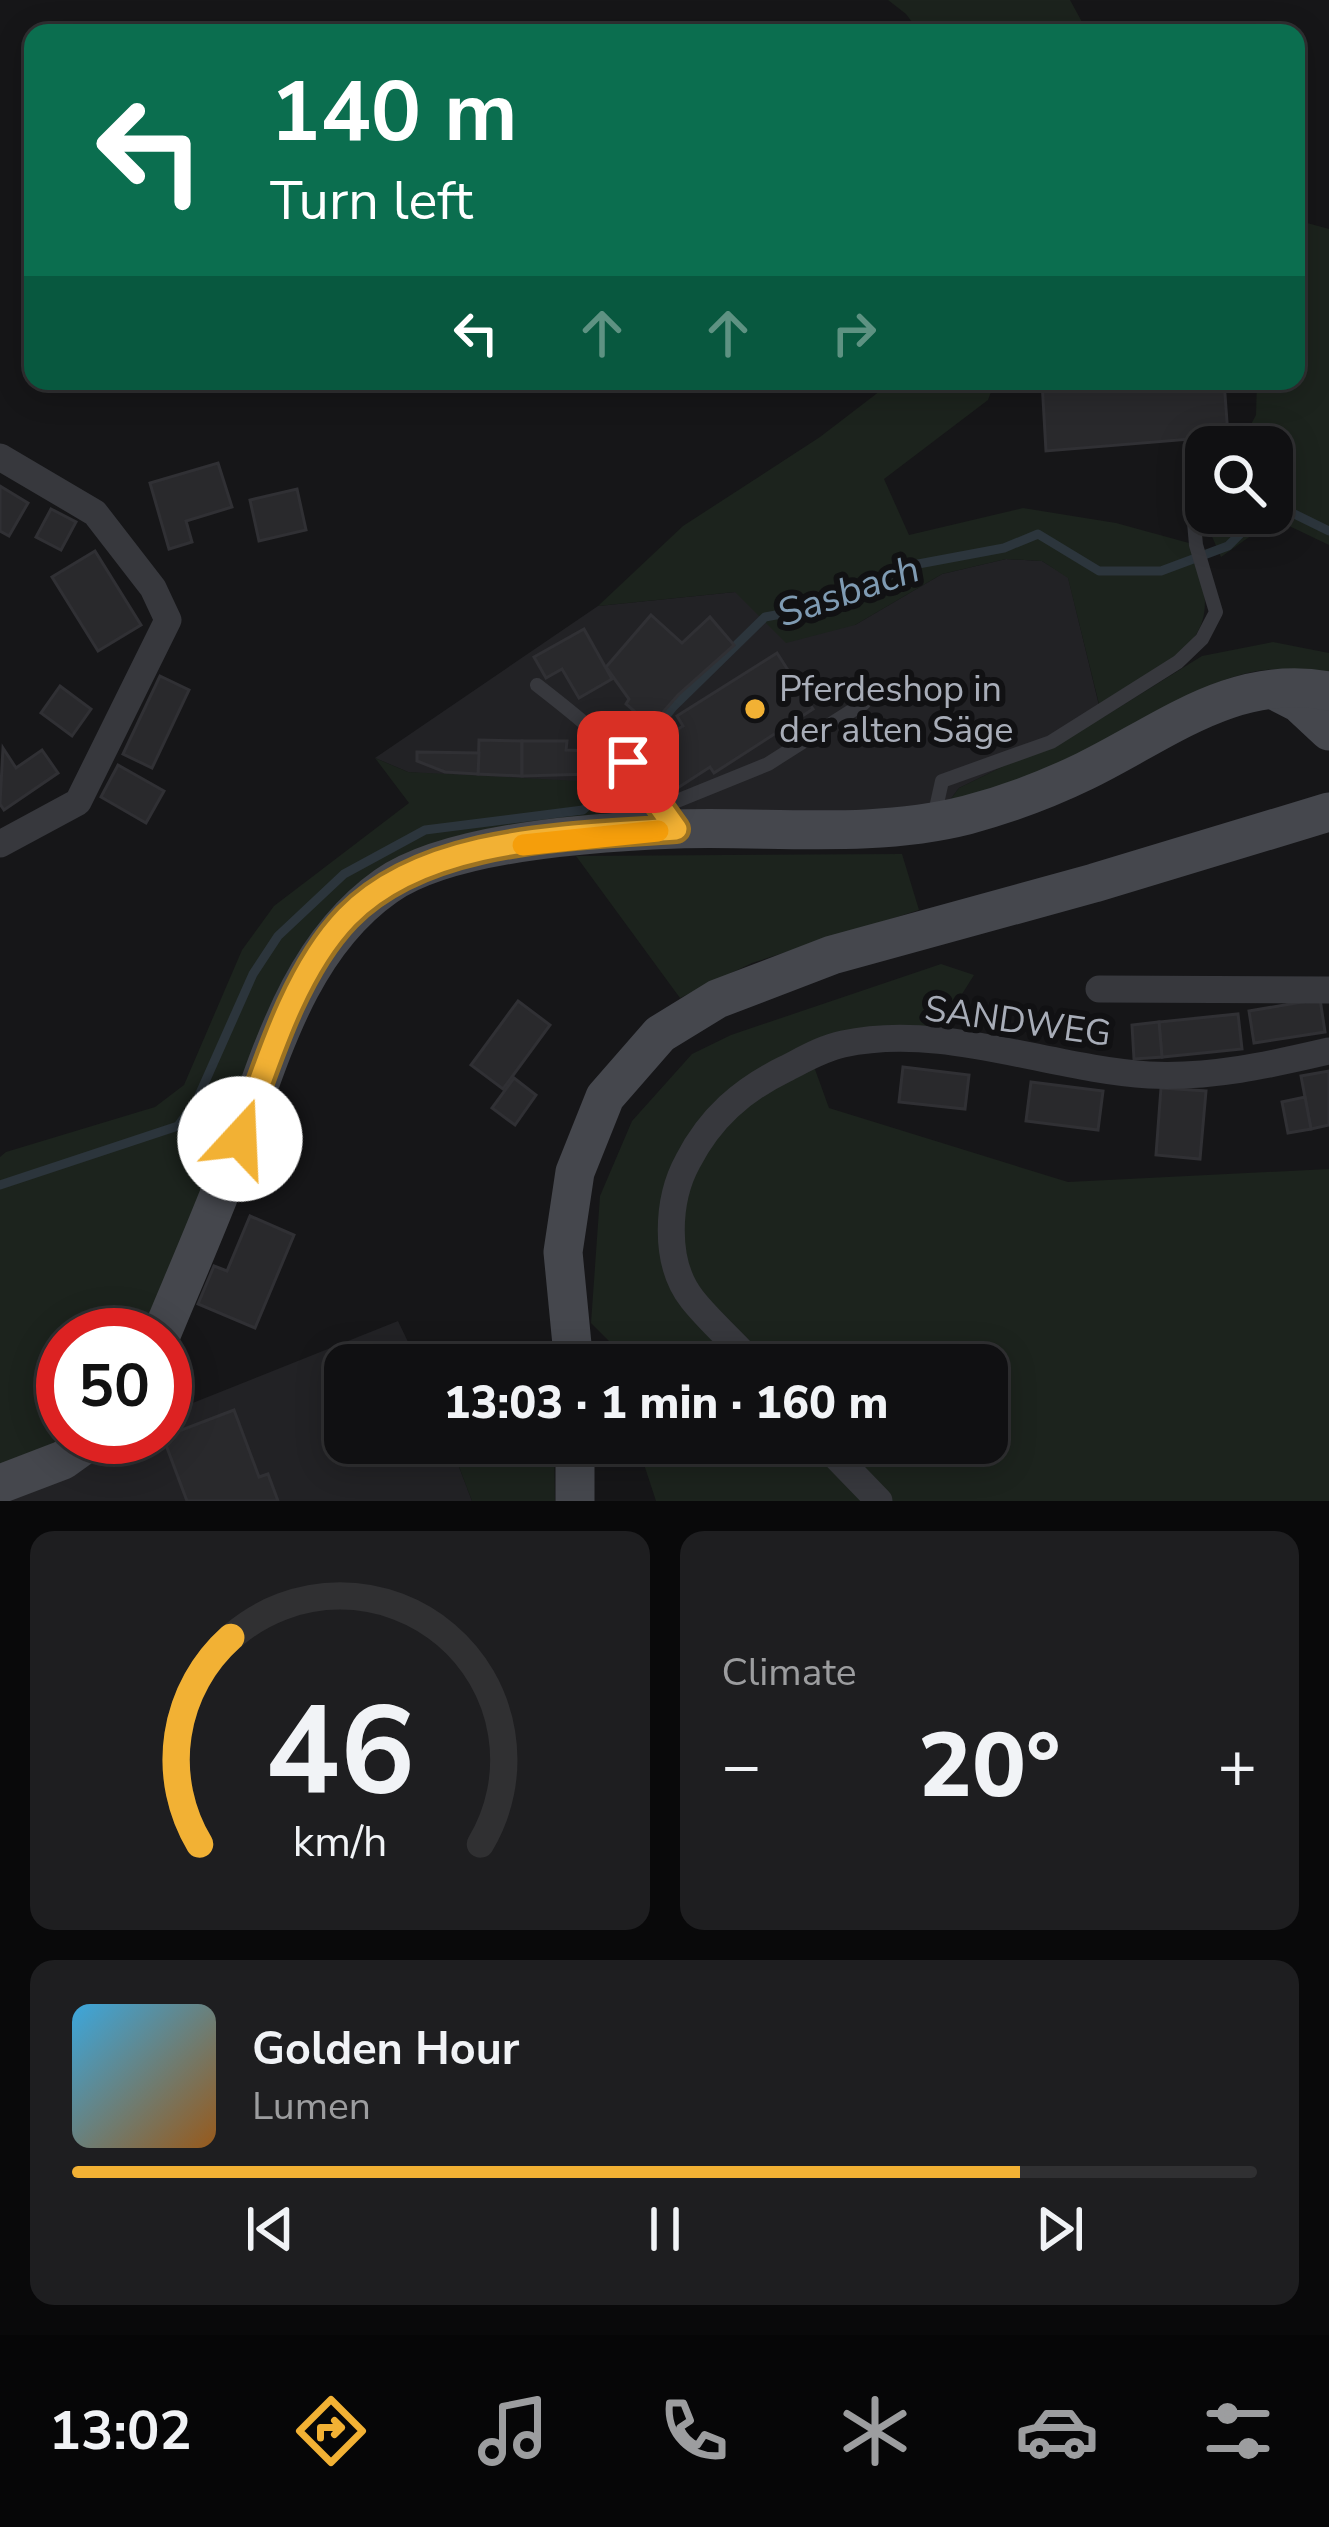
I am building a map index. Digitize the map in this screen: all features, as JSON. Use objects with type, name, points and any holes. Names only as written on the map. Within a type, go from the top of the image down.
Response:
[{"type":"main road","points":[[172,1308],[279,1033],[313,967],[346,919],[388,884],[437,861],[669,818],[869,829],[933,824],[1014,803],[1223,698],[1269,688],[1306,686],[1329,691]]},
{"type":"main road","points":[[1269,688],[1299,703],[1329,731]]},
{"type":"main road","points":[[572,1344],[563,1252],[574,1172],[605,1096],[660,1034],[717,999],[832,955],[1329,812]]},
{"type":"main road","points":[[0,1484],[52,1464]]},
{"type":"main road","points":[[575,1464],[575,1501]]},
{"type":"street","points":[[0,457],[95,513],[153,588],[168,620],[78,802],[0,844]]},
{"type":"street","name":"SANDWEG","points":[[1099,989],[1329,990]]},
{"type":"street","name":"SANDWEG","points":[[734,1344],[690,1297],[671,1251],[677,1181],[702,1133],[731,1102],[767,1078],[843,1044],[915,1039],[1065,1066],[1153,1075],[1238,1072],[1329,1051]]},
{"type":"street","points":[[843,1464],[879,1501]]},
{"type":"lane","points":[[933,824],[942,782],[1051,742],[1178,662],[1202,639],[1216,612],[1195,534]]},
{"type":"lane","points":[[537,685],[611,744],[645,781],[669,818],[768,764],[864,703]]},
{"type":"shaded area","points":[[888,0],[1070,0],[1083,24],[913,24]]},
{"type":"shaded area","points":[[1305,222],[1329,229],[1329,545],[1293,528],[1293,426],[1250,426],[1256,415],[1257,390],[1305,390]]},
{"type":"shaded area","points":[[881,390],[992,390],[988,400],[884,479],[909,535],[1023,508],[1116,523],[1189,543],[1205,604],[1201,626],[1173,659],[1099,704],[1068,578],[1042,561],[1006,559],[942,574],[855,625],[786,643],[735,592],[598,606],[683,526],[820,437]]},
{"type":"shaded area","points":[[1211,534],[1253,534],[1221,557]]},
{"type":"shaded area","points":[[1006,559],[1042,561],[1068,577],[1102,718],[959,788],[944,808],[699,820],[609,813],[615,790],[408,772],[375,758],[598,606],[735,592],[855,625],[942,574]]},
{"type":"shaded area","points":[[1273,642],[1329,653],[1329,678],[1294,670],[1226,679],[1053,773],[944,808],[959,788],[1102,718],[1202,656]]},
{"type":"shaded area","points":[[375,758],[408,772],[598,782],[615,790],[609,813],[447,840],[333,912],[295,958],[279,992],[159,1308],[36,1308],[36,1455],[0,1472],[0,1157],[155,1107],[184,1085],[242,950],[274,906],[409,803]]},
{"type":"shaded area","points":[[902,854],[919,910],[752,963],[680,998],[576,856]]},
{"type":"shaded area","points":[[941,964],[974,975],[942,1026],[808,1050],[829,1108],[1068,1182],[1329,1169],[1329,1501],[656,1501],[644,1464],[1008,1464],[1008,1344],[612,1344],[591,1323],[600,1196],[632,1121],[692,1054],[731,1035]]},
{"type":"shaded area","points":[[398,1321],[409,1344],[340,1344]]},
{"type":"shaded area","points":[[324,1351],[324,1464],[458,1464],[472,1501],[0,1501],[42,1464],[192,1464],[192,1403]]},
{"type":"shaded area","points":[[458,1464],[554,1464],[555,1501],[472,1501]]},
{"type":"building","points":[[1043,390],[1225,390],[1227,426],[1185,426],[1185,440],[1046,451]]},
{"type":"building","points":[[218,463],[232,507],[186,521],[192,542],[169,549],[150,483]]},
{"type":"building","points":[[0,486],[28,503],[9,536],[0,531]]},
{"type":"building","points":[[297,489],[306,530],[259,541],[250,500]]},
{"type":"building","points":[[51,509],[76,522],[61,550],[36,537]]},
{"type":"building","points":[[95,551],[141,625],[98,651],[52,577]]},
{"type":"building","points":[[651,615],[682,643],[710,617],[734,645],[651,726],[626,704],[629,699],[606,667]]},
{"type":"building","points":[[584,629],[612,679],[579,698],[562,669],[546,678],[534,657]]},
{"type":"building","points":[[777,653],[813,709],[714,773],[710,767],[676,789],[646,749],[683,726],[677,716]]},
{"type":"building","points":[[160,676],[189,690],[152,768],[123,754]]},
{"type":"building","points":[[60,686],[91,709],[72,736],[41,713]]},
{"type":"building","points":[[479,740],[522,741],[522,776],[478,774]]},
{"type":"building","points":[[522,741],[567,741],[566,750],[592,751],[591,774],[522,776]]},
{"type":"building","points":[[3,748],[16,768],[42,750],[58,773],[4,810],[0,804]]},
{"type":"building","points":[[417,752],[479,753],[478,774],[445,772],[417,761]]},
{"type":"building","points":[[118,765],[164,791],[146,823],[101,797]]},
{"type":"building","points":[[1320,999],[1325,1032],[1254,1043],[1249,1011]]},
{"type":"building","points":[[518,1001],[550,1025],[503,1089],[471,1065]]},
{"type":"building","points":[[1238,1014],[1242,1049],[1162,1057],[1159,1022]]},
{"type":"building","points":[[1159,1022],[1162,1057],[1134,1059],[1132,1025]]},
{"type":"building","points":[[903,1067],[969,1075],[965,1109],[899,1102]]},
{"type":"building","points":[[1329,1071],[1329,1125],[1311,1129],[1301,1076]]},
{"type":"building","points":[[514,1078],[536,1095],[515,1125],[492,1108]]},
{"type":"building","points":[[1031,1082],[1103,1091],[1098,1130],[1026,1121]]},
{"type":"building","points":[[1161,1088],[1206,1091],[1200,1159],[1156,1155]]},
{"type":"building","points":[[1305,1097],[1311,1129],[1288,1133],[1282,1102]]},
{"type":"building","points":[[250,1216],[294,1235],[255,1328],[198,1304],[214,1266],[227,1271]]},
{"type":"building","points":[[234,1410],[259,1477],[268,1474],[278,1501],[187,1501],[173,1464],[192,1464],[192,1426]]},
{"type":"waterway","name":"Sasbach","points":[[1293,513],[1329,531]]},
{"type":"waterway","name":"Sasbach","points":[[0,1185],[178,1126],[197,1100],[253,974],[278,936],[344,874],[425,830],[583,810],[614,782],[673,707],[765,617],[814,608],[913,565],[1004,548],[1038,534],[1099,571],[1161,571],[1228,546],[1240,534]]},
{"type":"slow traffic","points":[[523,845],[658,831]]},
{"type":"place","name":"Pferdeshop in der alten Säge","points":[[755,709]]},
{"type":"route","points":[[240,1139],[279,1033],[313,967],[346,919],[388,884],[437,861],[580,836],[676,829],[628,762]]}]
